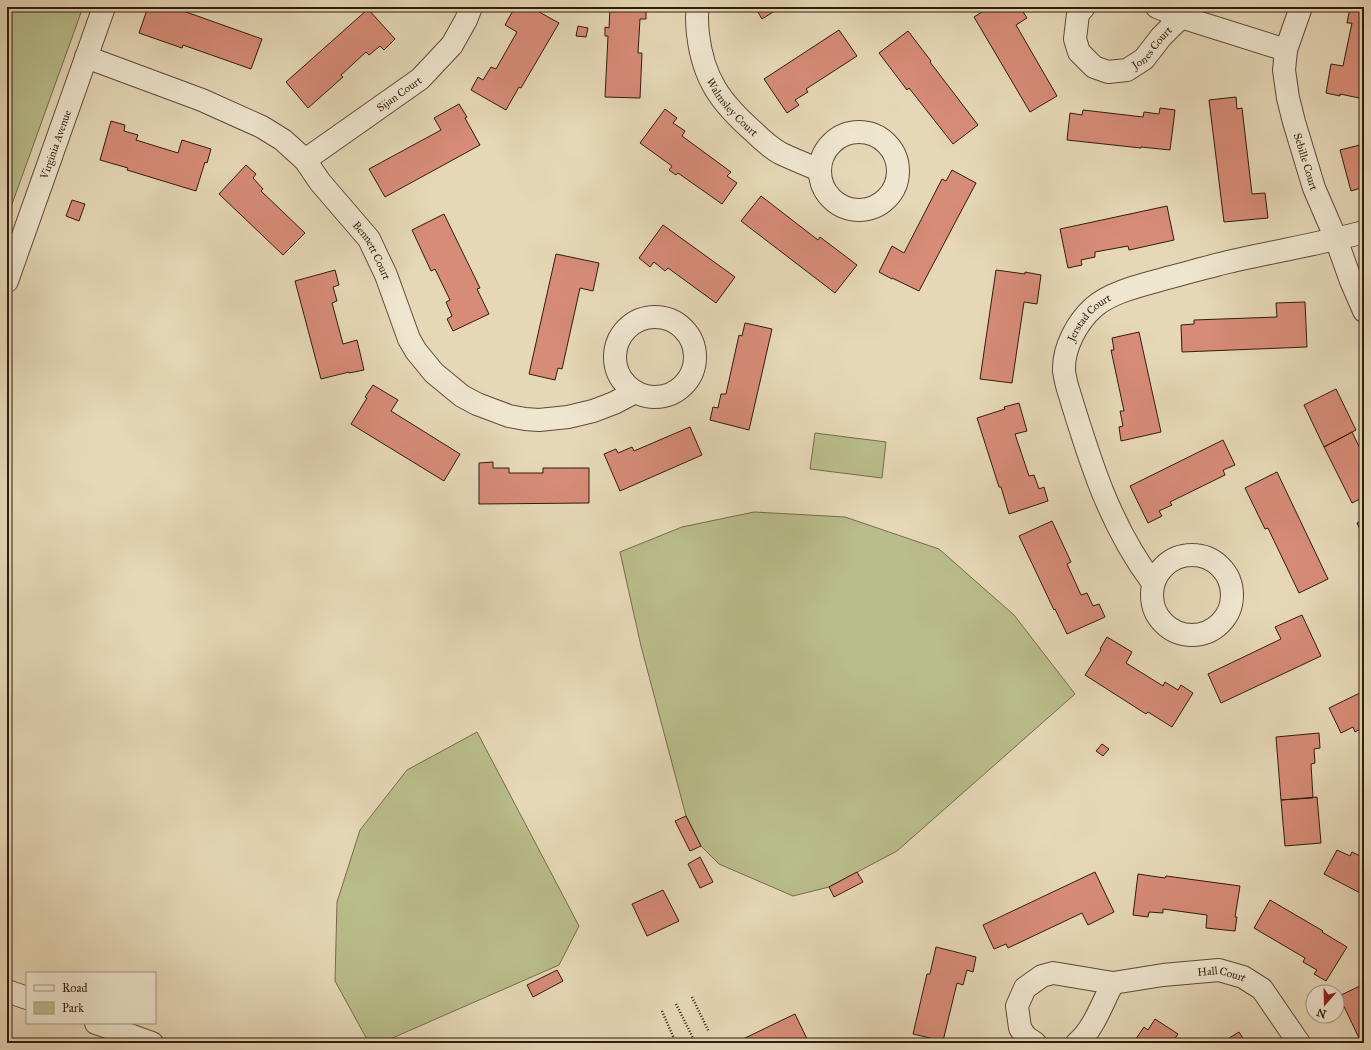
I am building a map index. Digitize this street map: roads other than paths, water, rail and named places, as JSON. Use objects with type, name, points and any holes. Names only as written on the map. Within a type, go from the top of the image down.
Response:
[{"type":"street","name":"Virginia Avenue","points":[[7,281],[104,7]]},
{"type":"street","name":"Sijan Court","points":[[305,160],[420,79],[452,45],[466,20],[471,7]]},
{"type":"street","name":"Walmsley Court","points":[[698,7],[697,23],[701,55],[705,70],[722,101],[766,144],[780,153],[819,170]]},
{"type":"street","name":"Jones Court","points":[[1084,7],[1078,14],[1075,39],[1079,52],[1094,68],[1108,72],[1127,70],[1144,59],[1181,17]]},
{"type":"street","name":"Jones Court","points":[[1157,7],[1181,17],[1286,50]]},
{"type":"street","name":"Sebille Court","points":[[1301,7],[1286,50],[1284,70],[1294,122],[1314,188],[1364,311]]},
{"type":"street","name":"Bennett Court","points":[[86,57],[196,98],[262,127],[283,140],[305,160],[320,182],[369,239],[386,274],[409,339],[416,351],[434,373],[462,396],[477,404],[509,416],[539,420],[568,417],[593,411],[614,403],[635,392]]},
{"type":"street","name":"Jerstad Court","points":[[1153,583],[1124,540],[1104,498],[1068,389],[1064,370],[1066,354],[1076,330],[1084,317],[1095,306],[1126,290],[1217,265],[1364,232]]},
{"type":"street","name":"Hall Court","points":[[1035,1043],[1026,1037],[1020,1028],[1017,1006],[1025,988],[1042,976],[1052,973],[1112,983],[1219,970],[1243,977],[1262,989],[1299,1043]]},
{"type":"street","points":[[1076,1043],[1084,1037],[1090,1027],[1112,983]]},
{"type":"street","points":[[7,991],[26,998]]},
{"type":"street","points":[[99,1024],[152,1043]]}]
